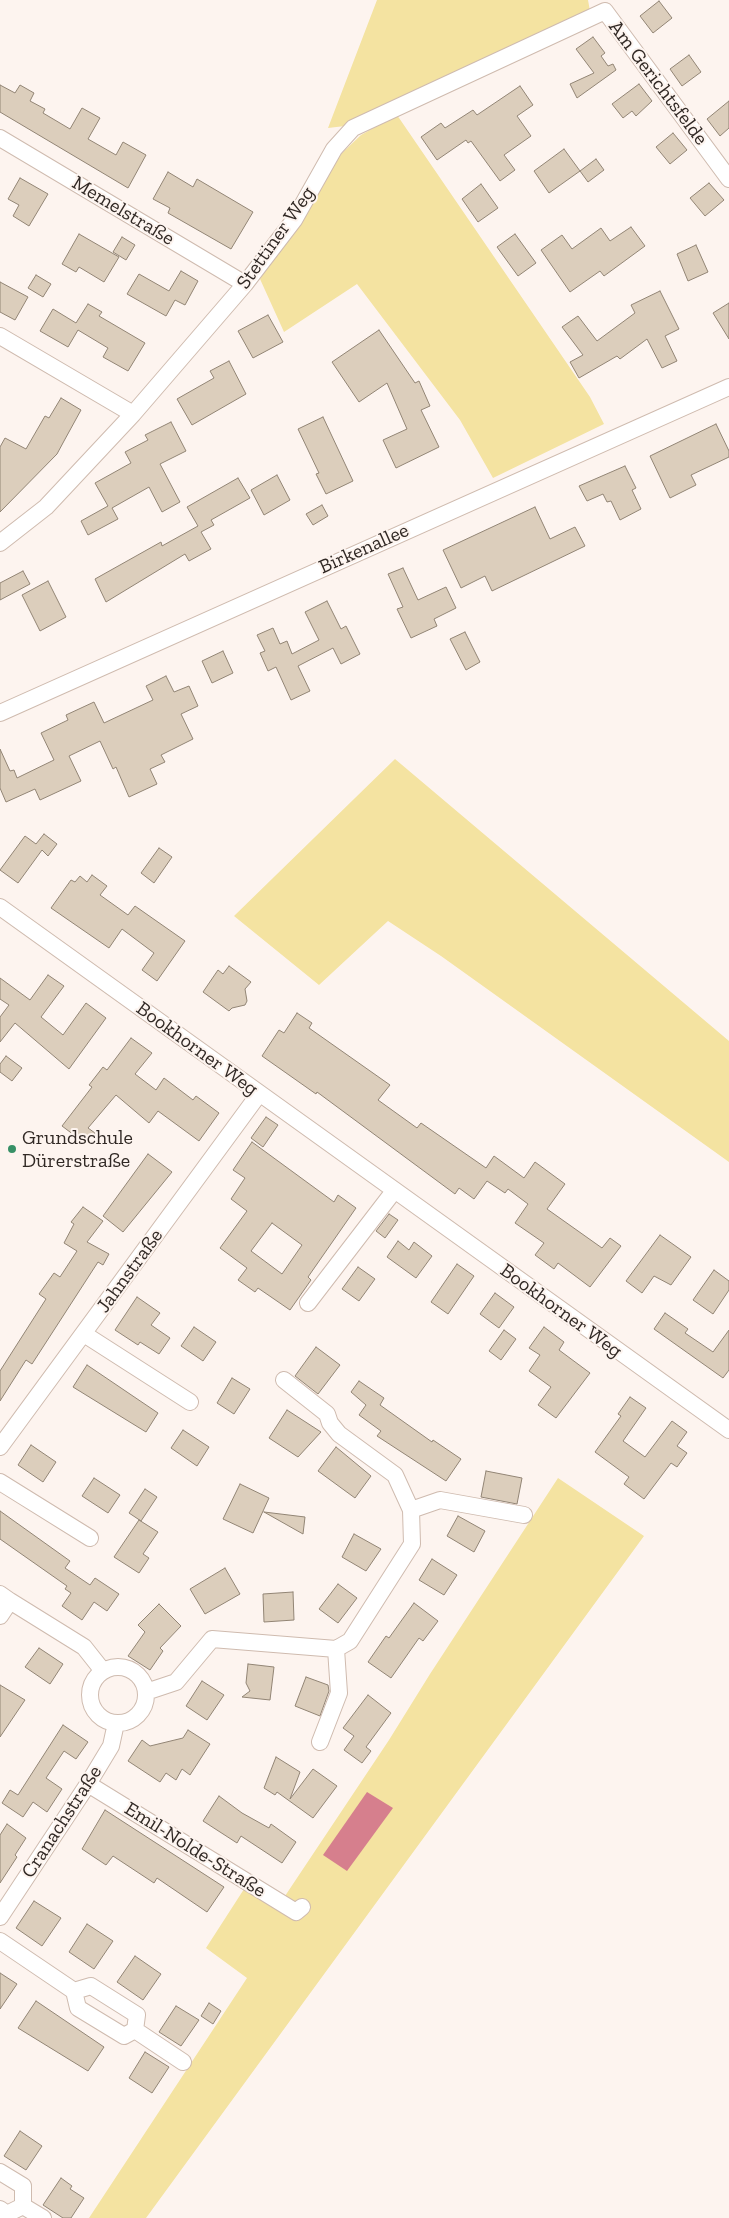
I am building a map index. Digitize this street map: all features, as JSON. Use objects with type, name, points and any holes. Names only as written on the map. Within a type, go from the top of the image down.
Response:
[{"type":"street","name":"Am Gerichtsfelde","points":[[605,11],[729,179]]},
{"type":"street","name":"Stettiner Weg","points":[[0,543],[46,507],[133,414],[246,284],[294,220],[334,149],[353,128],[605,11]]},
{"type":"street","name":"Memelstraße","points":[[0,138],[246,284]]},
{"type":"street","points":[[0,336],[133,414]]},
{"type":"street","name":"Birkenallee","points":[[0,713],[729,387]]},
{"type":"street","name":"Bookhorner Weg","points":[[0,907],[729,1430]]},
{"type":"street","name":"Jahnstraße","points":[[0,1447],[259,1094]]},
{"type":"street","points":[[308,1303],[394,1191]]},
{"type":"street","points":[[84,1334],[190,1402]]},
{"type":"street","points":[[146,1692],[176,1682],[212,1639],[336,1649],[350,1641],[412,1544],[411,1510],[395,1475],[339,1434],[330,1423],[327,1414],[284,1380]]},
{"type":"street","points":[[0,1482],[90,1538]]},
{"type":"street","points":[[411,1510],[440,1500],[524,1515]]},
{"type":"street","points":[[0,1616],[5,1598],[84,1647],[103,1671]]},
{"type":"street","points":[[320,1742],[339,1693],[336,1649]]},
{"type":"street","points":[[110,1668],[126,1668],[140,1677],[146,1692],[146,1702],[134,1718],[126,1722],[106,1721],[92,1706],[91,1687],[95,1678],[110,1668]]},
{"type":"street","name":"Cranachstraße","points":[[0,1917],[88,1784],[110,1746],[116,1723]]},
{"type":"street","name":"Emil-Nolde-Straße","points":[[88,1784],[296,1912],[302,1907]]},
{"type":"street","points":[[0,1941],[74,1991],[78,2008],[124,2036],[135,2030]]},
{"type":"street","points":[[74,1991],[91,1986],[137,2015],[135,2030]]},
{"type":"street","points":[[135,2030],[183,2062]]},
{"type":"street","points":[[0,2172],[23,2186],[23,2206]]},
{"type":"street","points":[[0,2209],[7,2214],[23,2206]]},
{"type":"street","points":[[23,2206],[43,2218]]},
{"type":"shaded area","points":[[377,0],[588,0],[590,11],[345,126],[328,128]]},
{"type":"shaded area","points":[[397,115],[590,397],[604,424],[493,478],[460,420],[357,284],[284,332],[260,279],[341,154],[361,135]]},
{"type":"shaded area","points":[[395,759],[729,1041],[729,1162],[441,956],[388,921],[319,985],[234,916]]},
{"type":"shaded area","points":[[558,1478],[644,1536],[146,2218],[89,2218],[247,1978],[206,1948],[246,1886],[279,1905],[389,1740]]},
{"type":"shaded area","points":[[367,1792],[393,1808],[347,1871],[323,1855]]},
{"type":"building","points":[[659,1],[672,18],[653,33],[640,16]]},
{"type":"building","points":[[593,37],[605,53],[601,56],[608,66],[613,64],[616,70],[577,98],[570,84],[594,73],[576,49]]},
{"type":"building","points":[[689,55],[701,72],[682,86],[670,69]]},
{"type":"building","points":[[639,84],[652,101],[636,116],[632,111],[623,118],[612,104]]},
{"type":"building","points":[[0,85],[15,93],[20,85],[34,93],[30,101],[45,109],[43,113],[70,129],[82,108],[100,118],[88,139],[116,155],[123,142],[146,155],[128,188],[0,112]]},
{"type":"building","points":[[520,86],[533,105],[517,116],[531,136],[504,155],[515,170],[500,181],[471,141],[468,143],[466,140],[437,160],[421,137],[441,123],[445,128],[473,110],[477,115]]},
{"type":"building","points":[[729,101],[729,128],[720,136],[707,119]]},
{"type":"building","points":[[673,133],[687,150],[670,164],[656,147]]},
{"type":"building","points":[[564,149],[580,171],[549,193],[534,171]]},
{"type":"building","points":[[596,159],[604,170],[588,182],[580,171]]},
{"type":"building","points":[[168,172],[193,187],[197,179],[253,212],[231,249],[168,213],[170,208],[153,199]]},
{"type":"building","points":[[20,178],[48,194],[29,226],[13,216],[19,205],[8,199]]},
{"type":"building","points":[[709,183],[724,200],[705,216],[690,198]]},
{"type":"building","points":[[481,184],[498,208],[478,222],[462,199]]},
{"type":"building","points":[[631,227],[645,246],[604,276],[600,271],[570,292],[541,250],[562,235],[572,249],[601,228],[610,241]]},
{"type":"building","points":[[79,234],[119,257],[104,282],[79,267],[76,272],[62,264]]},
{"type":"building","points":[[515,234],[536,263],[518,276],[497,247]]},
{"type":"building","points":[[122,237],[135,245],[126,260],[113,252]]},
{"type":"building","points":[[696,245],[708,272],[688,281],[677,254]]},
{"type":"building","points":[[181,271],[198,281],[185,305],[175,300],[166,316],[127,294],[139,274],[169,291]]},
{"type":"building","points":[[36,275],[51,284],[43,297],[28,288]]},
{"type":"building","points":[[0,282],[28,297],[15,320],[0,312]]},
{"type":"building","points":[[660,291],[679,329],[665,336],[677,361],[662,368],[647,339],[620,359],[617,356],[579,378],[570,362],[583,355],[562,327],[578,316],[597,341],[635,313],[631,305]]},
{"type":"building","points":[[729,303],[729,339],[713,313]]},
{"type":"building","points":[[88,304],[102,312],[99,316],[145,343],[128,371],[103,357],[108,348],[78,330],[68,347],[40,331],[53,309],[76,323]]},
{"type":"building","points":[[268,315],[283,342],[253,358],[238,331]]},
{"type":"building","points":[[379,330],[415,383],[419,381],[430,406],[421,410],[439,447],[396,468],[383,440],[407,429],[387,383],[359,402],[332,362]]},
{"type":"building","points":[[229,361],[246,394],[192,425],[177,399],[214,378],[210,371]]},
{"type":"building","points":[[61,398],[81,410],[57,454],[0,512],[0,447],[5,438],[26,449],[45,416],[49,418]]},
{"type":"building","points":[[323,417],[353,481],[326,494],[316,474],[319,473],[298,429]]},
{"type":"building","points":[[171,422],[186,451],[160,464],[180,502],[162,512],[149,487],[112,508],[118,519],[88,535],[81,521],[108,506],[95,483],[131,463],[125,452],[148,440],[145,435]]},
{"type":"building","points":[[716,424],[729,451],[729,457],[691,475],[696,485],[670,498],[650,456]]},
{"type":"building","points":[[625,466],[636,488],[632,490],[641,509],[620,520],[611,501],[607,502],[603,494],[587,501],[579,486]]},
{"type":"building","points":[[277,475],[290,500],[264,515],[251,490]]},
{"type":"building","points":[[238,478],[250,498],[211,520],[214,525],[201,532],[211,549],[189,561],[185,554],[106,602],[95,579],[161,542],[162,546],[198,526],[187,507]]},
{"type":"building","points":[[322,505],[328,516],[313,525],[306,514]]},
{"type":"building","points":[[535,507],[550,539],[575,527],[585,546],[492,591],[485,576],[461,588],[443,550]]},
{"type":"building","points":[[403,568],[418,600],[446,587],[456,608],[434,619],[437,626],[411,638],[397,609],[403,607],[388,574]]},
{"type":"building","points":[[23,571],[30,584],[0,600],[0,583]]},
{"type":"building","points":[[48,581],[66,617],[40,631],[22,595]]},
{"type":"building","points":[[327,601],[341,629],[346,626],[360,654],[341,664],[333,648],[298,666],[310,691],[291,700],[276,667],[268,671],[260,653],[265,651],[257,635],[273,628],[280,644],[287,641],[292,654],[319,640],[305,612]]},
{"type":"building","points":[[465,632],[480,662],[466,670],[450,639]]},
{"type":"building","points":[[223,651],[233,673],[212,683],[202,661]]},
{"type":"building","points":[[166,676],[174,692],[189,686],[198,706],[181,714],[193,739],[161,755],[165,762],[150,769],[157,784],[129,797],[116,767],[113,769],[100,741],[69,756],[81,781],[40,800],[35,789],[6,802],[0,788],[0,749],[10,771],[14,770],[17,778],[54,760],[41,733],[68,720],[66,715],[94,702],[104,723],[153,700],[146,686]]},
{"type":"building","points":[[44,834],[57,844],[48,856],[42,850],[18,883],[0,870],[25,836],[36,844]]},
{"type":"building","points":[[159,848],[172,857],[154,883],[141,873]]},
{"type":"building","points":[[92,875],[107,886],[100,895],[128,915],[135,906],[185,941],[157,981],[142,970],[154,953],[122,929],[109,948],[51,908],[71,880],[75,882],[80,876],[87,882]]},
{"type":"building","points":[[229,966],[251,982],[245,989],[247,1001],[245,1005],[232,1008],[229,1011],[203,992],[218,970],[223,974]]},
{"type":"building","points":[[48,975],[64,986],[41,1017],[63,1035],[86,1003],[106,1018],[69,1069],[15,1023],[0,1042],[0,1017],[9,1005],[0,999],[0,978],[30,1000]]},
{"type":"building","points":[[297,1013],[312,1023],[309,1028],[390,1085],[378,1100],[417,1128],[421,1123],[486,1168],[494,1156],[524,1178],[535,1162],[565,1184],[547,1209],[602,1248],[610,1238],[621,1246],[590,1287],[558,1263],[554,1269],[535,1255],[544,1243],[515,1223],[528,1204],[508,1189],[505,1193],[487,1181],[474,1199],[459,1188],[455,1194],[317,1092],[316,1094],[262,1056],[279,1030],[284,1033]]},
{"type":"building","points":[[131,1038],[152,1053],[135,1074],[156,1090],[164,1078],[193,1100],[196,1096],[219,1113],[199,1141],[158,1111],[149,1123],[116,1095],[88,1128],[95,1133],[86,1144],[62,1126],[92,1087],[89,1085],[103,1067],[107,1070]]},
{"type":"building","points":[[6,1056],[22,1068],[12,1081],[0,1072],[0,1064]]},
{"type":"building","points":[[266,1117],[278,1125],[263,1147],[251,1138]]},
{"type":"building","points":[[252,1142],[334,1202],[338,1195],[356,1208],[308,1277],[311,1280],[290,1310],[258,1288],[255,1292],[238,1280],[247,1268],[220,1248],[247,1211],[231,1199],[245,1178],[233,1170]],"holes":[[[272,1223],[302,1245],[282,1274],[251,1251]]]},
{"type":"building","points":[[148,1154],[172,1172],[123,1232],[103,1216]]},
{"type":"building","points":[[83,1207],[103,1221],[87,1242],[109,1254],[103,1265],[98,1262],[32,1364],[26,1360],[0,1401],[0,1371],[46,1299],[39,1294],[54,1273],[60,1277],[77,1251],[64,1243],[74,1224],[71,1222]]},
{"type":"building","points":[[389,1214],[398,1220],[385,1238],[376,1231]]},
{"type":"building","points":[[660,1235],[691,1257],[671,1285],[654,1276],[642,1293],[626,1281]]},
{"type":"building","points":[[398,1241],[409,1250],[414,1242],[432,1256],[416,1278],[387,1257]]},
{"type":"building","points":[[457,1264],[474,1276],[448,1314],[431,1302]]},
{"type":"building","points":[[358,1267],[375,1279],[359,1301],[342,1289]]},
{"type":"building","points":[[714,1270],[729,1281],[729,1290],[713,1314],[693,1300]]},
{"type":"building","points":[[495,1293],[514,1307],[499,1328],[480,1314]]},
{"type":"building","points":[[137,1297],[160,1313],[151,1325],[170,1338],[159,1354],[140,1342],[138,1345],[115,1330]]},
{"type":"building","points":[[665,1313],[688,1329],[685,1333],[713,1352],[729,1330],[729,1370],[723,1378],[654,1329]]},
{"type":"building","points":[[194,1327],[216,1342],[203,1361],[181,1346]]},
{"type":"building","points":[[544,1327],[564,1342],[559,1350],[590,1373],[556,1418],[538,1405],[551,1387],[529,1371],[540,1355],[529,1348]]},
{"type":"building","points":[[504,1330],[516,1339],[501,1360],[489,1351]]},
{"type":"building","points":[[316,1347],[340,1365],[318,1394],[295,1376]]},
{"type":"building","points":[[87,1365],[158,1413],[146,1432],[73,1387]]},
{"type":"building","points":[[232,1378],[250,1389],[234,1414],[217,1403]]},
{"type":"building","points":[[359,1381],[384,1398],[380,1405],[432,1442],[433,1440],[461,1459],[446,1481],[377,1436],[381,1431],[359,1415],[366,1405],[351,1392]]},
{"type":"building","points":[[630,1397],[646,1408],[623,1441],[645,1457],[672,1421],[687,1432],[677,1446],[687,1453],[677,1467],[671,1463],[644,1499],[624,1484],[629,1477],[595,1452],[621,1416],[618,1414]]},
{"type":"building","points":[[287,1410],[321,1432],[298,1457],[269,1438]]},
{"type":"building","points":[[183,1430],[209,1447],[197,1466],[171,1448]]},
{"type":"building","points":[[31,1445],[56,1462],[43,1482],[18,1465]]},
{"type":"building","points":[[336,1447],[371,1476],[355,1498],[318,1471]]},
{"type":"building","points":[[486,1471],[522,1478],[517,1504],[481,1497]]},
{"type":"building","points":[[94,1478],[120,1495],[108,1513],[82,1496]]},
{"type":"building","points":[[240,1484],[269,1498],[253,1533],[223,1519]]},
{"type":"building","points":[[145,1489],[157,1497],[141,1521],[129,1513]]},
{"type":"building","points":[[0,1511],[70,1561],[65,1568],[90,1585],[95,1578],[119,1594],[107,1611],[94,1602],[82,1620],[62,1606],[71,1593],[65,1589],[67,1586],[0,1539]]},
{"type":"building","points":[[264,1512],[305,1517],[303,1534]]},
{"type":"building","points":[[458,1516],[485,1531],[474,1552],[447,1536]]},
{"type":"building","points":[[139,1520],[158,1532],[143,1554],[149,1558],[139,1573],[114,1557]]},
{"type":"building","points":[[354,1534],[381,1549],[366,1571],[342,1557]]},
{"type":"building","points":[[432,1559],[457,1575],[444,1595],[419,1580]]},
{"type":"building","points":[[225,1568],[240,1594],[205,1614],[190,1589]]},
{"type":"building","points":[[338,1584],[357,1598],[338,1623],[319,1609]]},
{"type":"building","points":[[293,1592],[294,1620],[264,1622],[263,1594]]},
{"type":"building","points":[[414,1603],[438,1621],[423,1641],[419,1638],[391,1678],[368,1662],[386,1636],[389,1638]]},
{"type":"building","points":[[159,1604],[181,1626],[160,1648],[163,1651],[150,1670],[128,1656],[145,1632],[138,1625]]},
{"type":"building","points":[[39,1648],[63,1664],[50,1684],[25,1667]]},
{"type":"building","points":[[248,1664],[274,1667],[270,1700],[242,1697],[250,1691],[246,1683]]},
{"type":"building","points":[[306,1677],[328,1685],[329,1691],[320,1716],[295,1706]]},
{"type":"building","points":[[202,1681],[224,1695],[207,1720],[186,1706]]},
{"type":"building","points":[[0,1685],[25,1700],[0,1737]]},
{"type":"building","points":[[368,1695],[391,1713],[366,1747],[371,1751],[362,1763],[344,1750],[354,1736],[343,1728]]},
{"type":"building","points":[[63,1725],[88,1742],[76,1759],[64,1751],[46,1778],[62,1789],[47,1812],[33,1802],[23,1817],[2,1803],[10,1790],[18,1795]]},
{"type":"building","points":[[188,1730],[210,1744],[190,1775],[182,1769],[176,1780],[166,1773],[160,1782],[128,1761],[142,1740],[150,1746],[183,1738]]},
{"type":"building","points":[[276,1757],[300,1772],[290,1799],[313,1769],[337,1786],[313,1818],[277,1792],[275,1795],[264,1788]]},
{"type":"building","points":[[219,1796],[242,1813],[269,1828],[271,1824],[296,1842],[282,1863],[241,1836],[237,1843],[203,1821]]},
{"type":"building","points":[[105,1810],[224,1887],[207,1912],[157,1878],[154,1883],[113,1856],[106,1865],[82,1849]]},
{"type":"building","points":[[7,1824],[26,1838],[15,1855],[17,1857],[0,1883],[0,1835]]},
{"type":"building","points":[[34,1901],[61,1918],[42,1946],[16,1928]]},
{"type":"building","points":[[87,1924],[113,1941],[94,1969],[69,1952]]},
{"type":"building","points":[[135,1956],[161,1974],[143,2000],[117,1982]]},
{"type":"building","points":[[0,1973],[17,1984],[0,2009]]},
{"type":"building","points":[[36,2001],[104,2047],[88,2071],[18,2028]]},
{"type":"building","points":[[209,2003],[221,2011],[213,2024],[201,2016]]},
{"type":"building","points":[[176,2006],[199,2020],[181,2046],[159,2032]]},
{"type":"building","points":[[145,2052],[169,2067],[152,2093],[129,2078]]},
{"type":"building","points":[[20,2131],[42,2146],[26,2170],[4,2156]]},
{"type":"building","points":[[61,2178],[72,2186],[70,2189],[84,2198],[71,2218],[63,2218],[43,2205]]},
{"type":"place","name":"Grundschule Dürerstraße","points":[[12,1149]]}]
